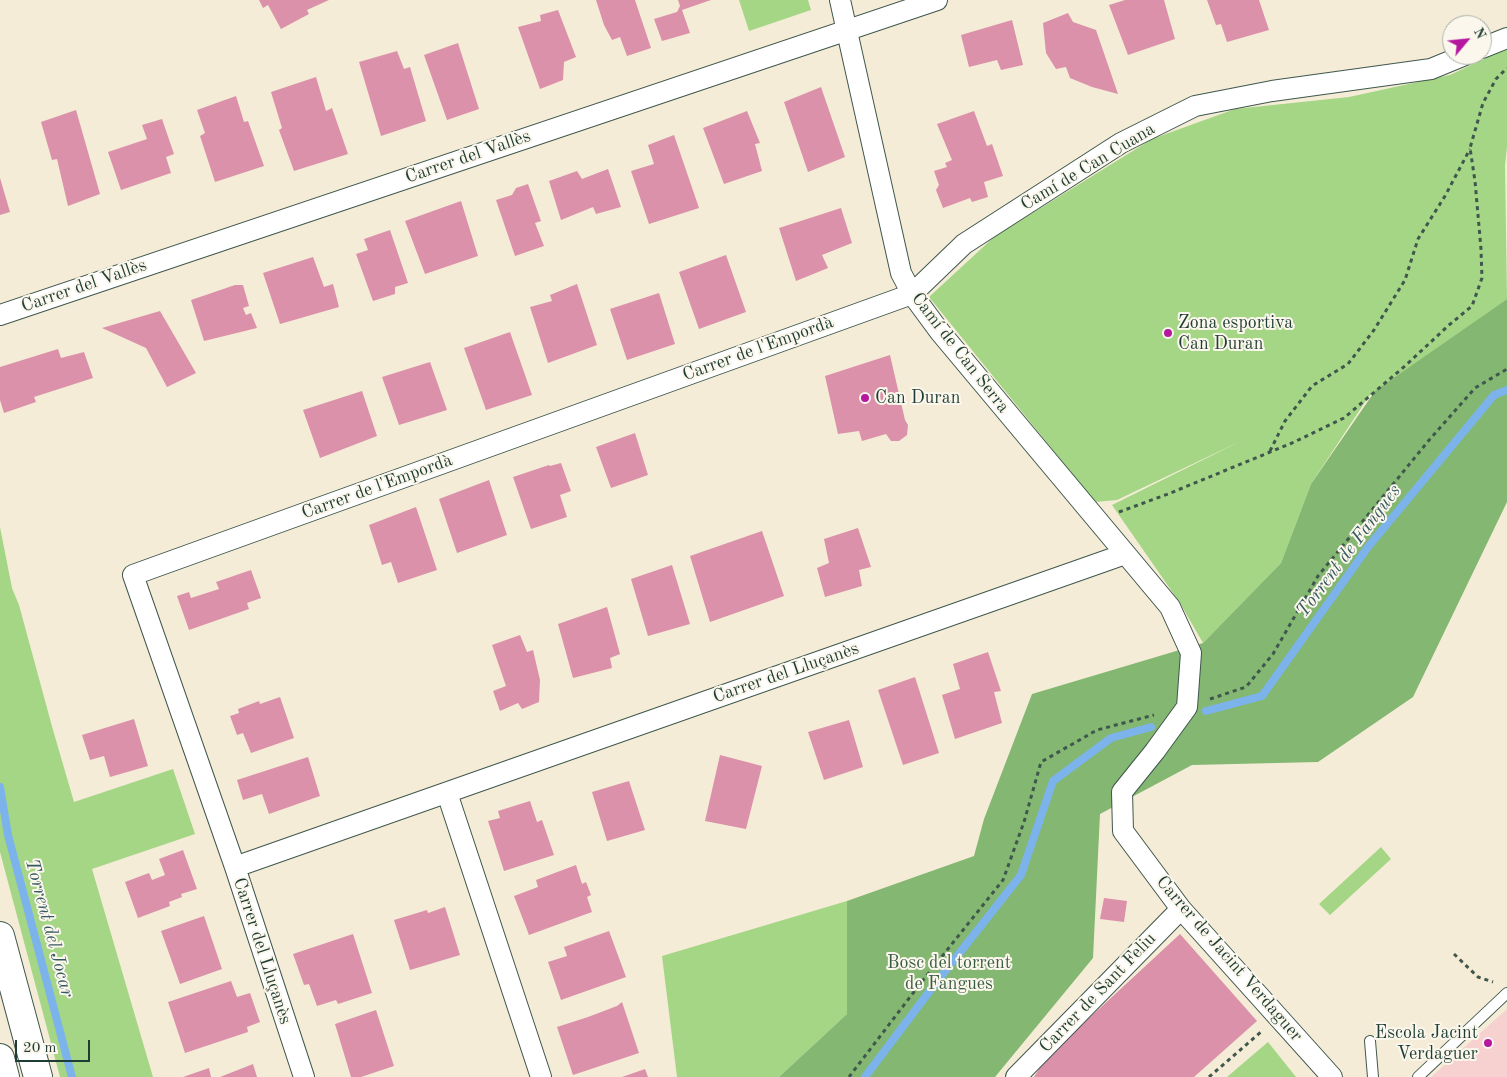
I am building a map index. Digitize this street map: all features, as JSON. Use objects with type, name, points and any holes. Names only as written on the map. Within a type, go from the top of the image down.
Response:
[{"type":"main road","points":[[0,936],[38,1077]]},
{"type":"main road","points":[[0,1058],[5,1077]]},
{"type":"street","name":"Camí de Can Serra","points":[[840,0],[901,273],[912,294],[940,332],[1170,607],[1191,653],[1187,707]]},
{"type":"street","name":"Carrer del Vallès","points":[[0,315],[937,0]]},
{"type":"street","points":[[1492,44],[1507,38]]},
{"type":"street","name":"Camí de Can Cuana","points":[[912,294],[964,244],[1121,144],[1195,106],[1272,91],[1431,69],[1442,64]]},
{"type":"street","name":"Carrer de l'Empordà","points":[[235,867],[133,575],[912,294]]},
{"type":"street","name":"Carrer del Lluçanès","points":[[304,1077],[235,867],[1125,554]]},
{"type":"street","name":"Carrer de Jacint Verdaguer","points":[[1187,707],[1122,792],[1123,831],[1181,908],[1332,1077]]},
{"type":"street","points":[[447,792],[540,1077]]},
{"type":"street","name":"Carrer de Sant Feliu","points":[[1016,1077],[1181,908]]},
{"type":"lane","points":[[1418,1077],[1507,993]]},
{"type":"lane","points":[[1370,1041],[1373,1077]]},
{"type":"path","points":[[1270,452],[1285,420],[1312,386],[1348,364],[1374,330],[1405,280],[1418,239],[1445,196],[1470,148],[1483,103],[1496,79],[1507,68]]},
{"type":"path","points":[[1096,520],[1168,494],[1292,443],[1344,418],[1472,306],[1482,278],[1482,269],[1476,191],[1470,148]]},
{"type":"path","points":[[849,1077],[1003,880],[1024,822],[1042,762],[1097,730],[1141,717],[1187,707],[1246,687],[1273,654],[1318,576],[1430,439],[1475,388],[1507,369]]},
{"type":"path","points":[[1454,954],[1478,977],[1500,985]]},
{"type":"path","points":[[1209,1077],[1266,1027]]},
{"type":"shaded area","name":"Escola Jacint Verdaguer","points":[[1507,1009],[1507,1077],[1431,1077]]},
{"type":"green space","points":[[739,0],[808,0],[811,10],[749,31]]},
{"type":"green space","points":[[1507,48],[1507,147],[1505,165],[1507,299],[1369,396],[1311,484],[1281,563],[1203,643],[1180,603],[1112,505],[1241,441],[1117,500],[1095,502],[929,297],[994,237],[1152,139],[1235,109],[1349,97],[1450,75],[1471,65],[1492,65],[1492,55]]},
{"type":"green space","name":"Bosc del torrent de Fangues","points":[[1507,299],[1507,502],[1413,697],[1318,762],[1192,765],[1100,814],[1093,958],[995,1077],[779,1077],[847,1014],[847,901],[974,856],[984,819],[1032,694],[1203,643],[1281,563],[1311,484],[1375,391]]},
{"type":"green space","points":[[0,527],[12,588],[19,605],[74,802],[173,769],[195,834],[92,869],[153,1077],[60,1077],[0,852]]},
{"type":"green space","points":[[1381,847],[1391,859],[1330,915],[1319,904]]},
{"type":"green space","points":[[847,901],[847,1014],[779,1077],[677,1077],[662,956]]},
{"type":"green space","points":[[1268,1042],[1296,1077],[1227,1077]]},
{"type":"building","points":[[259,0],[329,0],[307,10],[309,14],[281,29],[268,5],[263,8]]},
{"type":"building","points":[[596,0],[635,0],[651,48],[627,56],[620,37],[612,40],[604,25]]},
{"type":"building","points":[[678,0],[711,0],[682,10],[690,33],[662,41],[654,19],[677,12],[680,6]]},
{"type":"building","points":[[1125,0],[1164,0],[1175,39],[1128,55],[1109,5]]},
{"type":"building","points":[[1207,0],[1259,0],[1269,30],[1227,42],[1221,24],[1216,25]]},
{"type":"building","points":[[558,10],[576,57],[564,62],[563,80],[540,89],[518,27],[541,21],[540,15]]},
{"type":"building","points":[[1068,13],[1073,22],[1096,30],[1118,94],[1092,87],[1070,78],[1066,67],[1056,69],[1046,53],[1043,23]]},
{"type":"building","points":[[1012,20],[1023,65],[1001,70],[997,60],[969,67],[961,35]]},
{"type":"building","points":[[458,43],[479,109],[447,120],[424,55]]},
{"type":"building","points":[[397,51],[404,69],[410,67],[426,121],[381,136],[359,62]]},
{"type":"building","points":[[316,77],[326,111],[332,108],[348,154],[294,171],[279,130],[282,128],[271,92]]},
{"type":"building","points":[[821,87],[845,157],[808,172],[784,102]]},
{"type":"building","points":[[236,96],[244,122],[248,121],[264,166],[215,182],[200,136],[205,133],[197,110]]},
{"type":"building","points":[[76,110],[100,194],[68,206],[57,159],[52,160],[41,122]]},
{"type":"building","points":[[747,111],[760,143],[755,144],[762,171],[724,184],[703,128]]},
{"type":"building","points":[[974,111],[987,146],[992,144],[1003,176],[984,182],[988,197],[972,202],[970,198],[943,208],[936,190],[939,185],[934,171],[947,167],[945,163],[952,160],[937,124]]},
{"type":"building","points":[[162,119],[174,154],[166,157],[171,173],[121,190],[108,152],[147,139],[142,125]]},
{"type":"building","points":[[674,135],[699,208],[649,224],[631,171],[654,164],[648,145]]},
{"type":"building","points":[[608,169],[621,207],[596,214],[593,207],[561,220],[549,181],[577,171],[582,179]]},
{"type":"building","points":[[0,178],[10,212],[0,215]]},
{"type":"building","points":[[528,184],[541,221],[535,223],[544,246],[515,256],[496,200],[512,195],[516,188]]},
{"type":"building","points":[[461,201],[478,256],[425,274],[405,221]]},
{"type":"building","points":[[841,208],[852,243],[822,255],[828,268],[796,281],[779,228]]},
{"type":"building","points":[[390,230],[408,283],[395,287],[395,294],[373,301],[356,254],[368,250],[364,239]]},
{"type":"building","points":[[726,255],[746,312],[699,329],[679,272]]},
{"type":"building","points":[[313,257],[324,287],[333,284],[339,307],[280,324],[263,273]]},
{"type":"building","points":[[577,284],[597,345],[548,363],[530,307],[552,301],[550,295]]},
{"type":"building","points":[[235,285],[243,285],[249,306],[243,308],[246,315],[251,313],[257,328],[204,341],[191,300]]},
{"type":"building","points":[[659,293],[675,344],[627,360],[610,309]]},
{"type":"building","points":[[160,311],[196,373],[167,387],[146,348],[102,328]]},
{"type":"building","points":[[510,332],[532,395],[486,410],[464,348]]},
{"type":"building","points":[[58,349],[61,358],[84,352],[93,378],[34,397],[36,402],[4,413],[0,400],[0,367]]},
{"type":"building","name":"Can Duran","points":[[890,355],[905,420],[908,425],[907,435],[899,441],[891,441],[886,434],[862,441],[859,431],[838,434],[825,376]]},
{"type":"building","points":[[430,362],[447,410],[399,425],[382,377]]},
{"type":"building","points":[[362,391],[377,436],[320,458],[303,410]]},
{"type":"building","points":[[635,433],[648,475],[611,488],[596,447]]},
{"type":"building","points":[[561,463],[571,491],[560,495],[567,517],[531,529],[513,477]]},
{"type":"building","points":[[489,480],[507,535],[457,553],[439,499]]},
{"type":"building","points":[[416,507],[437,570],[398,583],[391,562],[382,565],[369,525]]},
{"type":"building","points":[[858,528],[871,567],[859,570],[862,586],[825,597],[817,568],[829,563],[824,539]]},
{"type":"building","points":[[762,531],[784,596],[710,622],[690,556]]},
{"type":"building","points":[[672,565],[690,624],[648,636],[631,579]]},
{"type":"building","points":[[251,570],[261,598],[247,603],[249,609],[189,630],[177,596],[189,592],[191,598],[219,589],[216,582]]},
{"type":"building","points":[[607,607],[620,654],[610,658],[612,668],[573,678],[558,624]]},
{"type":"building","points":[[520,635],[527,652],[533,650],[540,680],[539,702],[522,709],[518,703],[500,711],[493,691],[506,686],[492,645]]},
{"type":"building","points":[[988,652],[1001,691],[994,692],[1002,723],[955,739],[942,695],[960,689],[953,664]]},
{"type":"building","points":[[915,677],[939,753],[903,765],[878,690]]},
{"type":"building","points":[[280,697],[294,738],[251,753],[243,733],[237,735],[230,716],[239,713],[238,709],[259,701],[260,704]]},
{"type":"building","points":[[134,719],[148,766],[110,777],[104,756],[90,760],[82,735]]},
{"type":"building","points":[[849,720],[863,767],[824,780],[808,732]]},
{"type":"building","points":[[720,755],[762,766],[746,829],[705,821]]},
{"type":"building","points":[[308,757],[320,796],[269,814],[262,794],[243,800],[237,780]]},
{"type":"building","points":[[629,781],[645,830],[607,841],[592,792]]},
{"type":"building","points":[[530,801],[537,822],[542,820],[554,855],[504,871],[488,821],[500,818],[498,811]]},
{"type":"building","points":[[183,850],[197,889],[181,894],[182,897],[169,902],[170,906],[138,918],[125,882],[149,873],[152,880],[165,875],[159,859]]},
{"type":"building","points":[[576,865],[582,884],[586,882],[591,895],[587,897],[592,912],[529,935],[514,896],[538,887],[536,880]]},
{"type":"building","points":[[1104,898],[1127,901],[1124,922],[1100,919]]},
{"type":"building","points":[[445,907],[460,955],[410,970],[394,920],[427,910],[428,913]]},
{"type":"building","points":[[204,916],[222,969],[180,984],[161,931]]},
{"type":"building","points":[[609,931],[626,977],[561,1000],[548,962],[567,956],[564,947]]},
{"type":"building","points":[[353,934],[372,993],[338,1004],[336,1000],[317,1006],[309,984],[304,985],[293,954]]},
{"type":"building","points":[[1180,934],[1257,1021],[1194,1077],[1034,1077],[1046,1058]]},
{"type":"building","points":[[231,981],[237,997],[250,993],[260,1022],[247,1027],[248,1032],[185,1053],[168,1002]]},
{"type":"building","points":[[622,1002],[639,1053],[573,1075],[557,1027],[617,1006]]},
{"type":"building","points":[[376,1010],[394,1066],[361,1077],[351,1077],[335,1024]]},
{"type":"building","points":[[253,1064],[257,1077],[220,1077]]},
{"type":"building","points":[[209,1068],[211,1077],[183,1077]]},
{"type":"building","points":[[645,1069],[648,1077],[622,1077]]},
{"type":"waterway","name":"Torrent de Fangues","points":[[1206,711],[1262,696],[1368,547],[1494,395],[1507,390]]},
{"type":"waterway","name":"Torrent de Fangues","points":[[865,1077],[1021,875],[1053,781],[1111,738],[1151,727]]},
{"type":"waterway","name":"Torrent del Jocar","points":[[0,787],[8,835],[72,1077]]},
{"type":"place","name":"Zona esportiva Can Duran","points":[[1168,333]]},
{"type":"place","name":"Can Duran","points":[[865,398]]},
{"type":"place","name":"Escola Jacint Verdaguer","points":[[1488,1043]]}]
